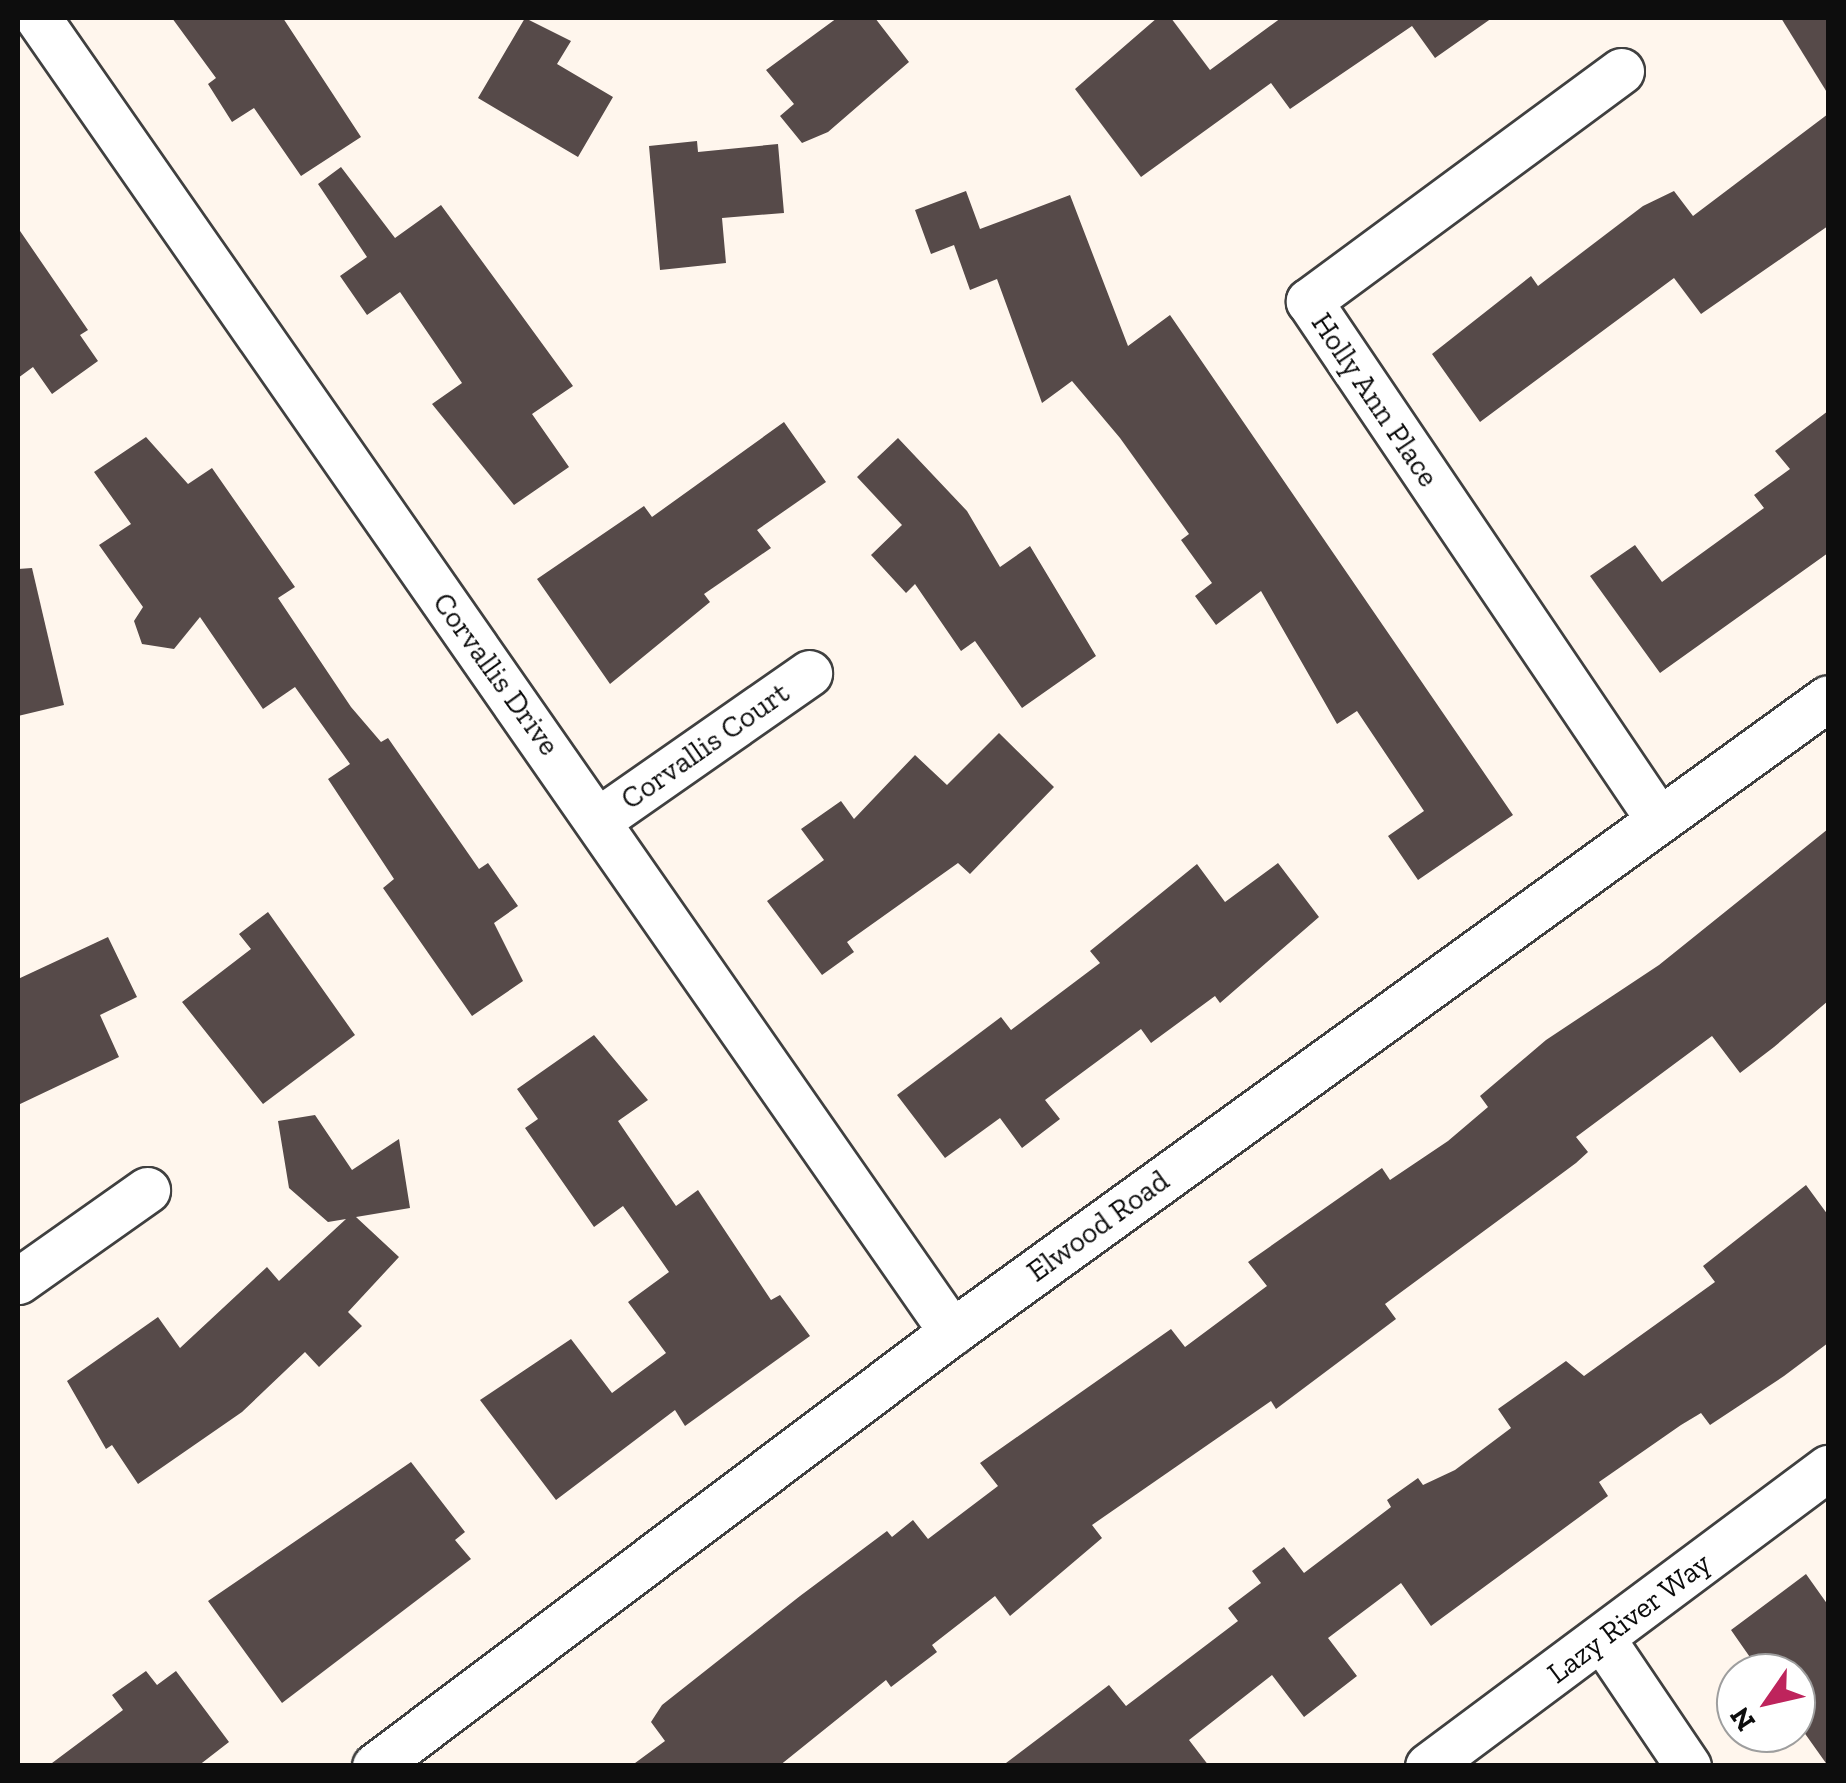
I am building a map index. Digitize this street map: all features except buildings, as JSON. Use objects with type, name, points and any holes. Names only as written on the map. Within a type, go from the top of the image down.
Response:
[{"type":"street","name":"Corvallis Drive","points":[[38,18],[600,819],[952,1332]]},
{"type":"street","name":"Holly Ann Place","points":[[1621,71],[1309,302],[1658,820]]},
{"type":"street","name":"Corvallis Court","points":[[600,819],[809,673]]},
{"type":"street","name":"Elwood Road","points":[[375,1766],[952,1332],[1828,698]]},
{"type":"street","points":[[18,1281],[147,1190]]},
{"type":"street","name":"Lazy River Way","points":[[1428,1766],[1828,1468]]},
{"type":"street","points":[[1602,1640],[1688,1766]]}]
